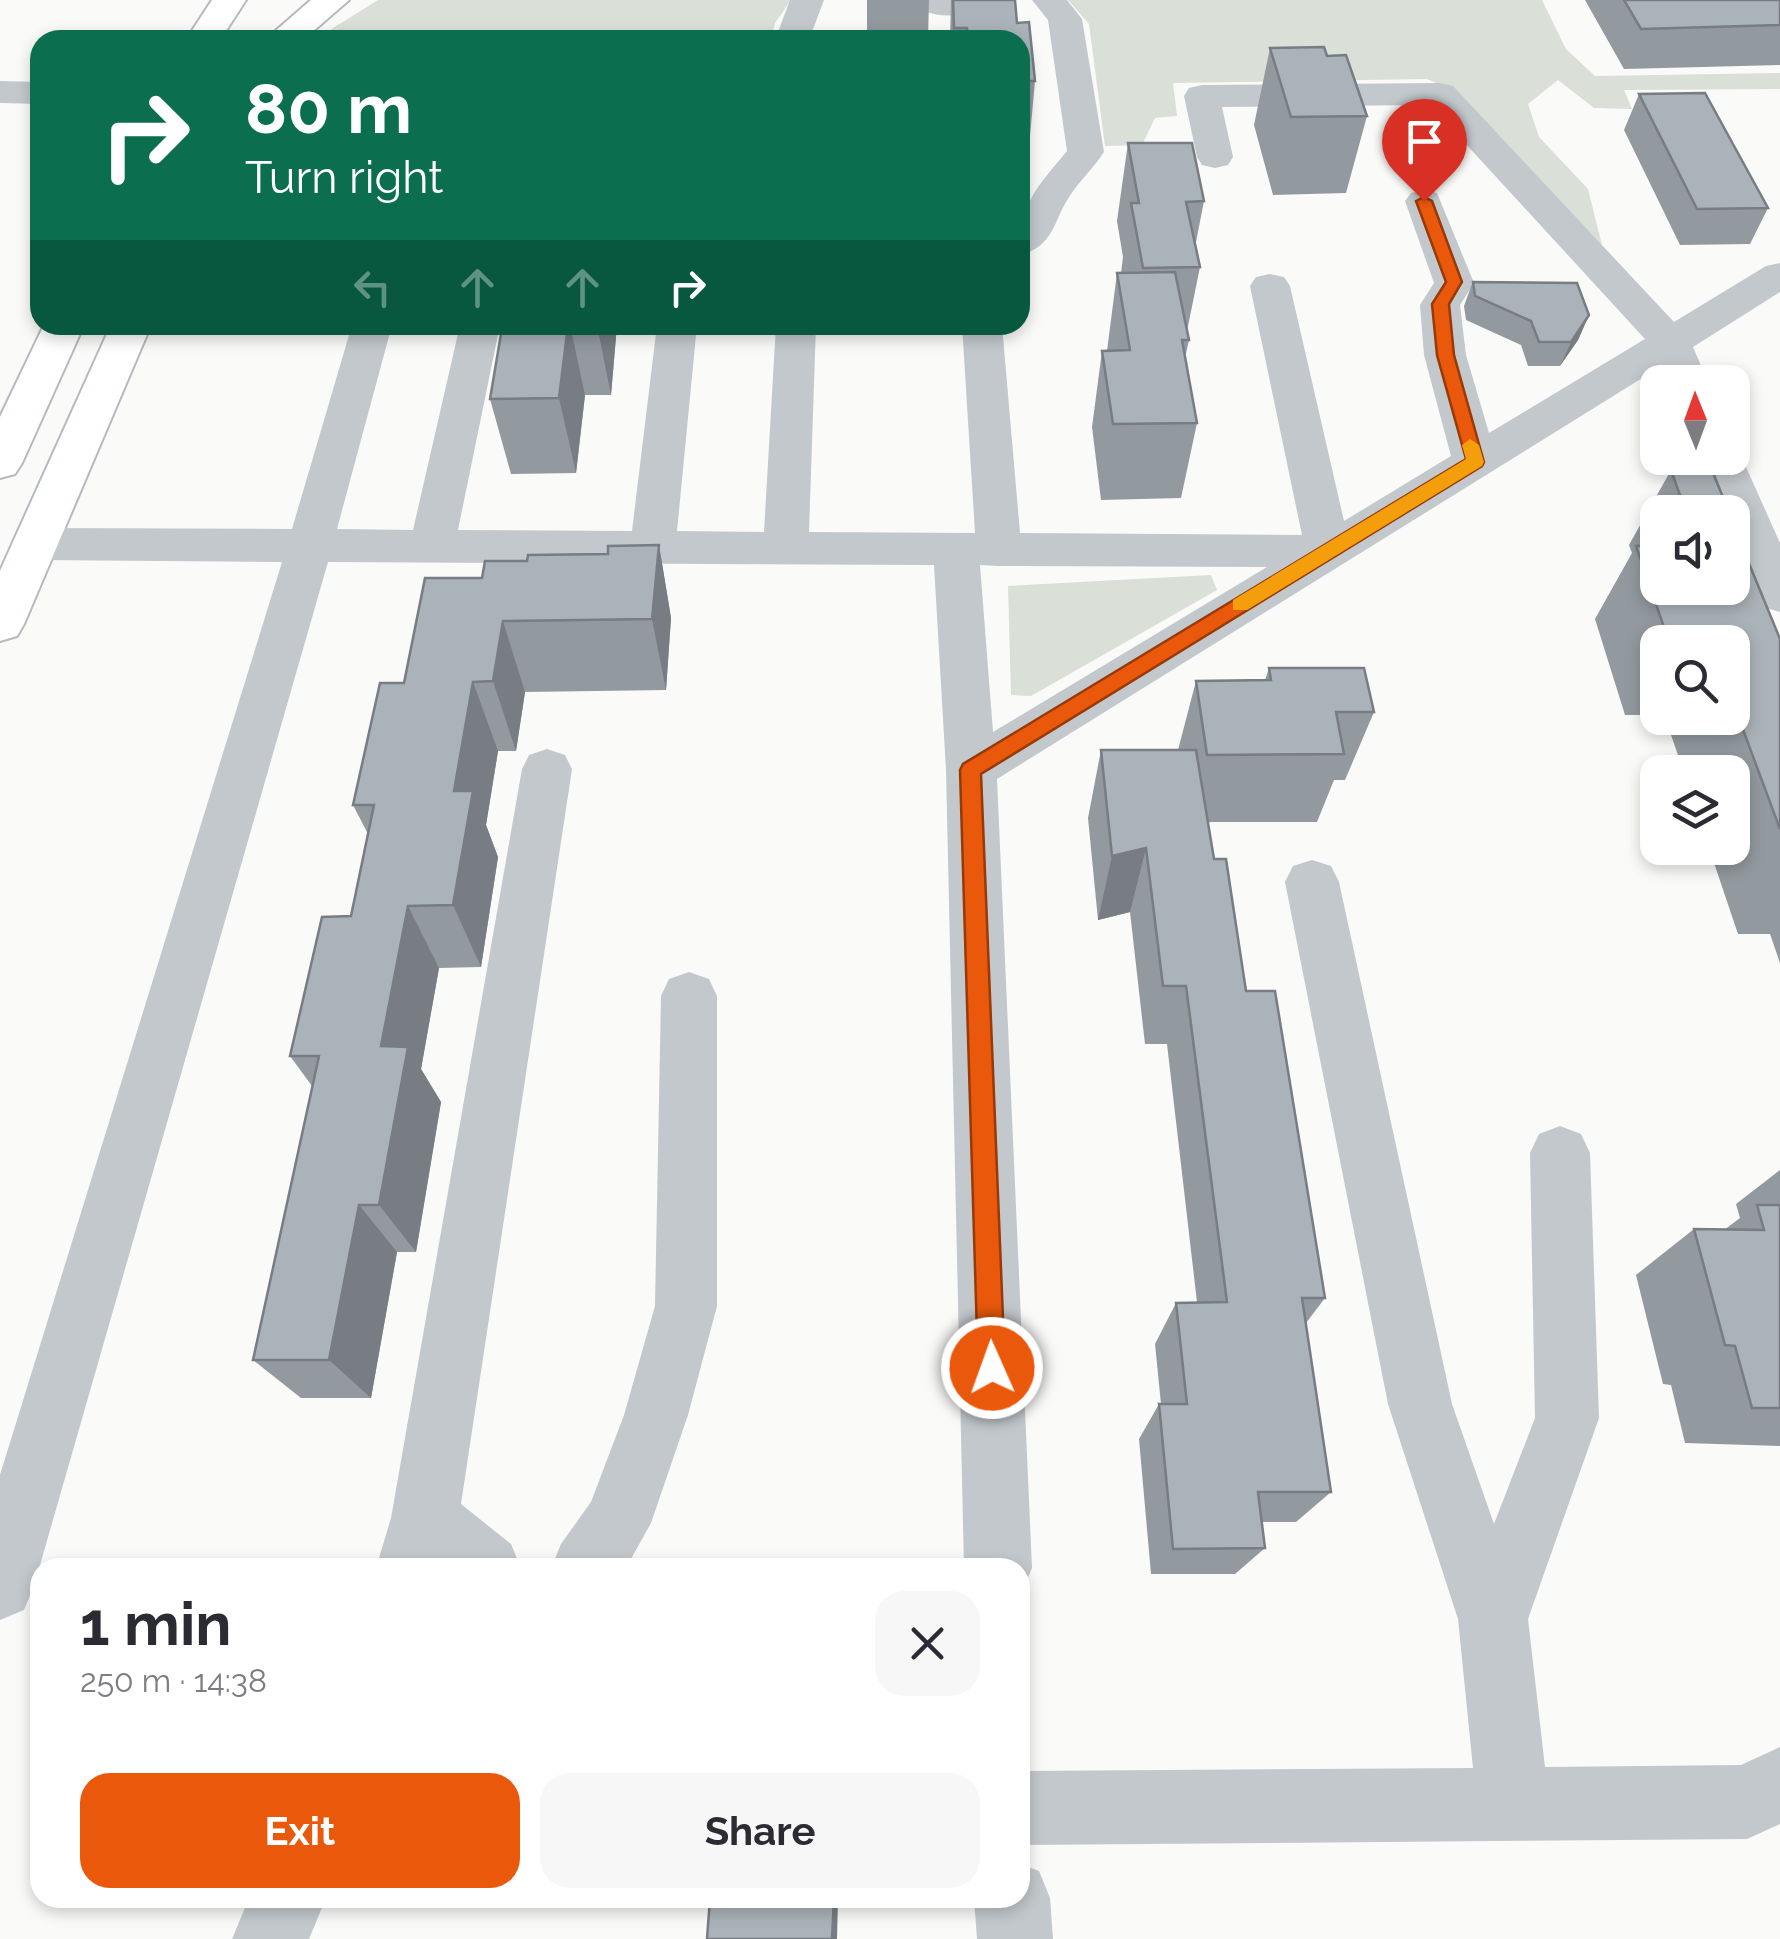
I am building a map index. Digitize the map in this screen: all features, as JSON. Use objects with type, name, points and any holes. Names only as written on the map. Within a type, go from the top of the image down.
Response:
[{"type":"main road","points":[[195,30],[205,0]]},
{"type":"main road","points":[[210,30],[229,0]]},
{"type":"main road","points":[[266,30],[283,0]]},
{"type":"main road","points":[[294,30],[332,0]]},
{"type":"main road","points":[[0,463],[59,335]]},
{"type":"main road","points":[[0,624],[127,335]]},
{"type":"street","points":[[796,30],[806,0]]},
{"type":"street","points":[[1030,235],[1050,196],[1086,152],[1065,19],[1050,0]]},
{"type":"street","points":[[0,92],[30,93]]},
{"type":"street","points":[[1215,157],[1202,96],[1440,94],[1670,342],[1680,365]]},
{"type":"street","points":[[1424,201],[1454,282],[1440,304],[1445,355],[1475,462]]},
{"type":"street","points":[[970,770],[1780,275]]},
{"type":"street","points":[[1270,286],[1328,552]]},
{"type":"street","points":[[0,1586],[369,335]]},
{"type":"street","points":[[432,547],[478,335]]},
{"type":"street","points":[[653,548],[676,335]]},
{"type":"street","points":[[786,549],[796,335]]},
{"type":"street","points":[[982,335],[970,770],[998,1558]]},
{"type":"street","points":[[1727,475],[1780,596]]},
{"type":"street","points":[[35,544],[1328,552]]},
{"type":"street","points":[[459,1558],[418,1543],[547,770]]},
{"type":"street","points":[[1312,882],[1420,1404],[1493,1619],[1513,1804]]},
{"type":"street","points":[[592,1558],[617,1523],[656,1415],[686,1306],[690,996]]},
{"type":"street","points":[[1493,1619],[1567,1418],[1560,1153]]},
{"type":"street","points":[[1030,1808],[1747,1802],[1780,1784]]},
{"type":"street","points":[[270,1939],[284,1908]]},
{"type":"street","points":[[1013,1908],[1015,1939]]},
{"type":"shaded area","points":[[378,0],[791,0],[773,30],[333,28]]},
{"type":"shaded area","points":[[1068,0],[1542,0],[1566,49],[1595,76],[1780,73],[1780,89],[1624,90],[1632,109],[1594,108],[1558,80],[1528,104],[1539,137],[1588,189],[1602,245],[1447,88],[1427,79],[1173,83],[1177,116],[1155,118],[1142,145],[1105,146],[1089,24]]},
{"type":"shaded area","points":[[1211,575],[1217,590],[1031,696],[1011,695],[1008,586]]},
{"type":"building","points":[[953,0],[1015,0],[1017,23],[1029,22],[1030,30],[967,30],[954,28]]},
{"type":"building","points":[[1624,0],[1780,0],[1780,25],[1641,29]]},
{"type":"building","points":[[1030,32],[1035,81],[1030,81]]},
{"type":"building","points":[[1324,47],[1327,56],[1346,55],[1367,116],[1291,117],[1270,48]]},
{"type":"building","points":[[1705,93],[1768,208],[1697,209],[1639,94]]},
{"type":"building","points":[[1128,143],[1192,143],[1204,201],[1186,202],[1200,267],[1143,268],[1131,203],[1139,203]]},
{"type":"building","points":[[1175,272],[1189,340],[1182,340],[1197,423],[1113,424],[1102,351],[1130,350],[1117,273]]},
{"type":"building","points":[[1473,282],[1577,283],[1589,315],[1571,342],[1539,342],[1531,321],[1475,296]]},
{"type":"building","points":[[501,335],[567,335],[559,398],[490,399]]},
{"type":"building","points":[[1673,475],[1714,475],[1722,495],[1680,495]]},
{"type":"building","points":[[659,545],[652,619],[503,621],[493,681],[473,682],[454,791],[473,791],[453,905],[408,906],[381,1046],[408,1047],[379,1205],[359,1205],[329,1360],[253,1360],[319,1056],[290,1056],[322,917],[351,916],[374,805],[353,805],[380,683],[404,683],[425,578],[482,578],[485,561],[527,561],[528,555],[608,554],[608,546]]},
{"type":"building","points":[[1750,566],[1780,639],[1780,829],[1745,735],[1750,735],[1750,625],[1663,625],[1656,605],[1750,605]]},
{"type":"building","points":[[1269,668],[1364,668],[1374,712],[1336,712],[1344,754],[1207,755],[1196,681],[1271,680]]},
{"type":"building","points":[[1101,750],[1196,750],[1214,859],[1226,859],[1246,991],[1275,991],[1325,1298],[1302,1298],[1331,1492],[1258,1492],[1265,1548],[1173,1549],[1159,1404],[1187,1404],[1176,1303],[1227,1302],[1186,986],[1163,986],[1146,848],[1112,856]]},
{"type":"building","points":[[1757,1205],[1780,1205],[1780,1408],[1752,1408],[1735,1346],[1725,1345],[1694,1229],[1764,1230]]},
{"type":"building","points":[[709,1908],[834,1908],[832,1939],[707,1939]]},
{"type":"slow traffic","points":[[1240,605],[1475,462],[1470,445]]},
{"type":"route","points":[[992,1368],[970,770],[1475,462],[1445,355],[1440,304],[1454,282],[1424,201]]}]
